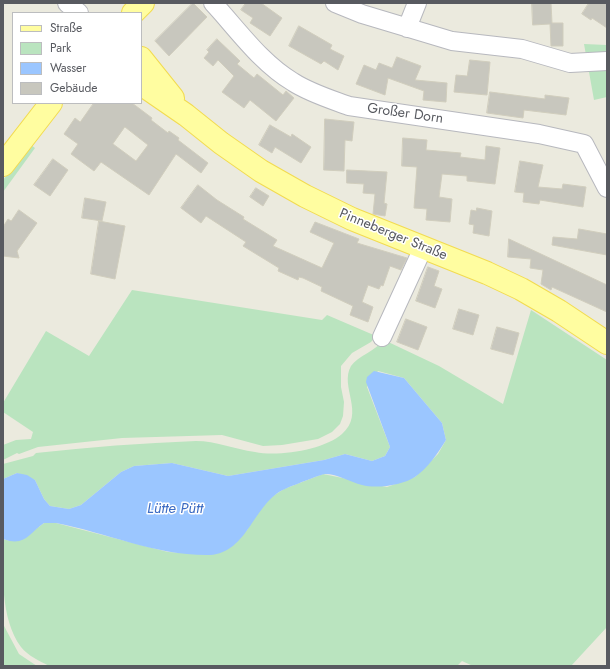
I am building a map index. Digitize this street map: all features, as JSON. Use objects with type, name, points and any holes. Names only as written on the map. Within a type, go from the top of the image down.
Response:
[{"type":"main road","points":[[135,12],[143,3]]},
{"type":"main road","name":"Pinneberger Straße","points":[[142,59],[186,115]]},
{"type":"main road","name":"Pinneberger Straße","points":[[142,85],[186,115],[221,143],[261,171],[305,196],[352,219],[487,273],[559,310],[607,343]]},
{"type":"main road","points":[[3,165],[50,104]]},
{"type":"street","points":[[67,3],[78,12]]},
{"type":"street","name":"Großer Dorn","points":[[213,3],[268,65],[293,83],[349,106],[539,134],[584,144],[607,188]]},
{"type":"street","points":[[335,3],[349,10],[452,41],[522,49],[570,63],[607,61]]},
{"type":"street","points":[[407,28],[417,3]]},
{"type":"street","points":[[382,337],[423,248]]},
{"type":"green space","points":[[584,44],[607,45],[607,97],[594,100]]},
{"type":"green space","points":[[31,145],[35,148],[3,192],[3,180]]},
{"type":"green space","points":[[132,290],[322,320],[327,315],[376,336],[371,342],[352,353],[341,366],[341,387],[344,402],[343,416],[340,424],[332,432],[318,439],[282,445],[263,446],[222,435],[122,438],[38,447],[19,454],[17,453],[3,460],[3,445],[16,440],[31,439],[33,432],[3,412],[3,403],[46,331],[89,356]]},
{"type":"green space","points":[[531,310],[607,360],[607,627],[571,666],[473,666],[462,661],[457,666],[49,666],[31,656],[21,647],[9,623],[6,609],[3,581],[3,539],[20,539],[30,534],[44,523],[56,523],[168,552],[201,554],[247,530],[261,507],[273,496],[284,489],[323,474],[387,487],[415,477],[438,454],[446,440],[442,423],[404,378],[378,371],[367,387],[390,447],[385,456],[372,461],[345,454],[324,460],[228,476],[172,463],[134,466],[121,472],[81,505],[69,509],[50,506],[44,499],[35,480],[17,473],[3,479],[3,464],[33,456],[36,453],[156,443],[203,441],[247,451],[276,454],[313,448],[334,440],[349,426],[352,417],[352,409],[348,374],[351,366],[354,362],[384,340],[439,366],[503,404]]},
{"type":"green space","points":[[3,624],[19,654],[37,666],[3,666]]},
{"type":"water","name":"Lütte Pütt","points":[[374,371],[404,378],[442,423],[446,440],[428,465],[410,480],[397,484],[375,487],[362,485],[330,474],[312,478],[274,495],[242,537],[233,546],[223,552],[210,555],[170,552],[56,523],[44,523],[26,538],[21,540],[10,541],[3,539],[3,479],[17,473],[27,475],[35,480],[44,499],[50,506],[69,509],[81,505],[121,472],[134,466],[172,463],[228,476],[324,460],[345,454],[372,461],[385,456],[390,447],[366,382],[367,377]]},
{"type":"building","points":[[193,3],[207,17],[169,56],[155,41]]},
{"type":"building","points":[[246,3],[261,3],[282,18],[270,36],[250,23],[253,18],[241,10]]},
{"type":"building","points":[[532,3],[551,3],[552,23],[563,23],[563,46],[551,46],[550,24],[533,25]]},
{"type":"building","points":[[589,3],[607,3],[607,28],[592,18],[591,20],[582,14]]},
{"type":"building","points":[[299,26],[332,45],[330,49],[344,56],[338,70],[324,61],[321,64],[289,46]]},
{"type":"building","points":[[217,39],[240,61],[237,64],[254,78],[257,74],[283,95],[286,91],[294,98],[276,121],[250,100],[244,108],[222,92],[234,76],[218,60],[213,66],[204,58],[209,52],[207,50]]},
{"type":"building","points":[[397,57],[421,66],[415,80],[447,83],[446,102],[423,100],[424,91],[388,78],[385,95],[356,84],[364,65],[376,70],[379,63],[392,68]]},
{"type":"building","points":[[470,60],[490,62],[487,95],[454,92],[456,75],[467,76]]},
{"type":"building","points":[[490,92],[545,99],[545,95],[569,98],[566,115],[524,110],[523,118],[487,113]]},
{"type":"building","points":[[93,104],[133,104],[152,118],[151,120],[168,133],[169,131],[179,138],[178,140],[208,163],[201,173],[176,154],[149,195],[101,162],[94,171],[71,154],[78,144],[64,134],[75,118],[80,122]],"holes":[[[125,127],[148,145],[136,161],[113,144]]]},
{"type":"building","points":[[325,119],[354,122],[352,141],[345,140],[344,171],[324,170]]},
{"type":"building","points":[[270,125],[291,137],[292,134],[311,147],[301,163],[275,147],[272,153],[259,145]]},
{"type":"building","points":[[403,138],[427,140],[426,150],[461,153],[460,157],[485,160],[486,146],[500,148],[495,184],[467,181],[467,176],[442,174],[439,197],[452,199],[450,222],[426,220],[427,209],[414,208],[417,167],[402,166]]},
{"type":"building","points":[[53,159],[68,170],[50,196],[34,185]]},
{"type":"building","points":[[520,161],[543,165],[538,187],[562,189],[563,184],[586,187],[583,207],[540,200],[539,204],[523,202],[524,193],[515,192]]},
{"type":"building","points":[[347,170],[387,172],[384,203],[387,204],[385,216],[373,214],[375,194],[363,193],[364,184],[347,183]]},
{"type":"building","points":[[198,185],[217,200],[244,217],[243,219],[277,240],[273,246],[322,268],[334,243],[310,232],[315,222],[359,239],[357,243],[407,258],[401,270],[390,266],[383,286],[381,285],[379,289],[368,285],[362,302],[373,307],[368,322],[350,315],[353,306],[321,291],[322,287],[303,278],[299,277],[298,280],[278,271],[279,268],[243,246],[246,242],[206,216],[201,223],[181,208]]},
{"type":"building","points":[[256,188],[269,196],[263,206],[250,197]]},
{"type":"building","points":[[85,198],[106,202],[102,221],[82,218]]},
{"type":"building","points":[[477,208],[492,211],[489,236],[473,233],[474,225],[469,224],[471,210],[476,211]]},
{"type":"building","points":[[19,210],[37,223],[17,251],[19,258],[3,256],[3,227],[8,219],[11,221]]},
{"type":"building","points":[[99,221],[125,226],[115,279],[91,274]]},
{"type":"building","points":[[579,229],[607,234],[607,255],[552,245],[553,237],[577,239]]},
{"type":"building","points":[[509,239],[607,285],[607,312],[552,287],[551,290],[541,284],[543,270],[530,268],[531,259],[508,257]]},
{"type":"building","points":[[428,267],[439,271],[434,286],[442,289],[435,308],[416,301]]},
{"type":"building","points":[[459,309],[479,315],[473,335],[453,329]]},
{"type":"building","points":[[406,319],[427,327],[418,350],[397,342]]},
{"type":"building","points":[[497,327],[519,333],[513,355],[491,349]]}]
